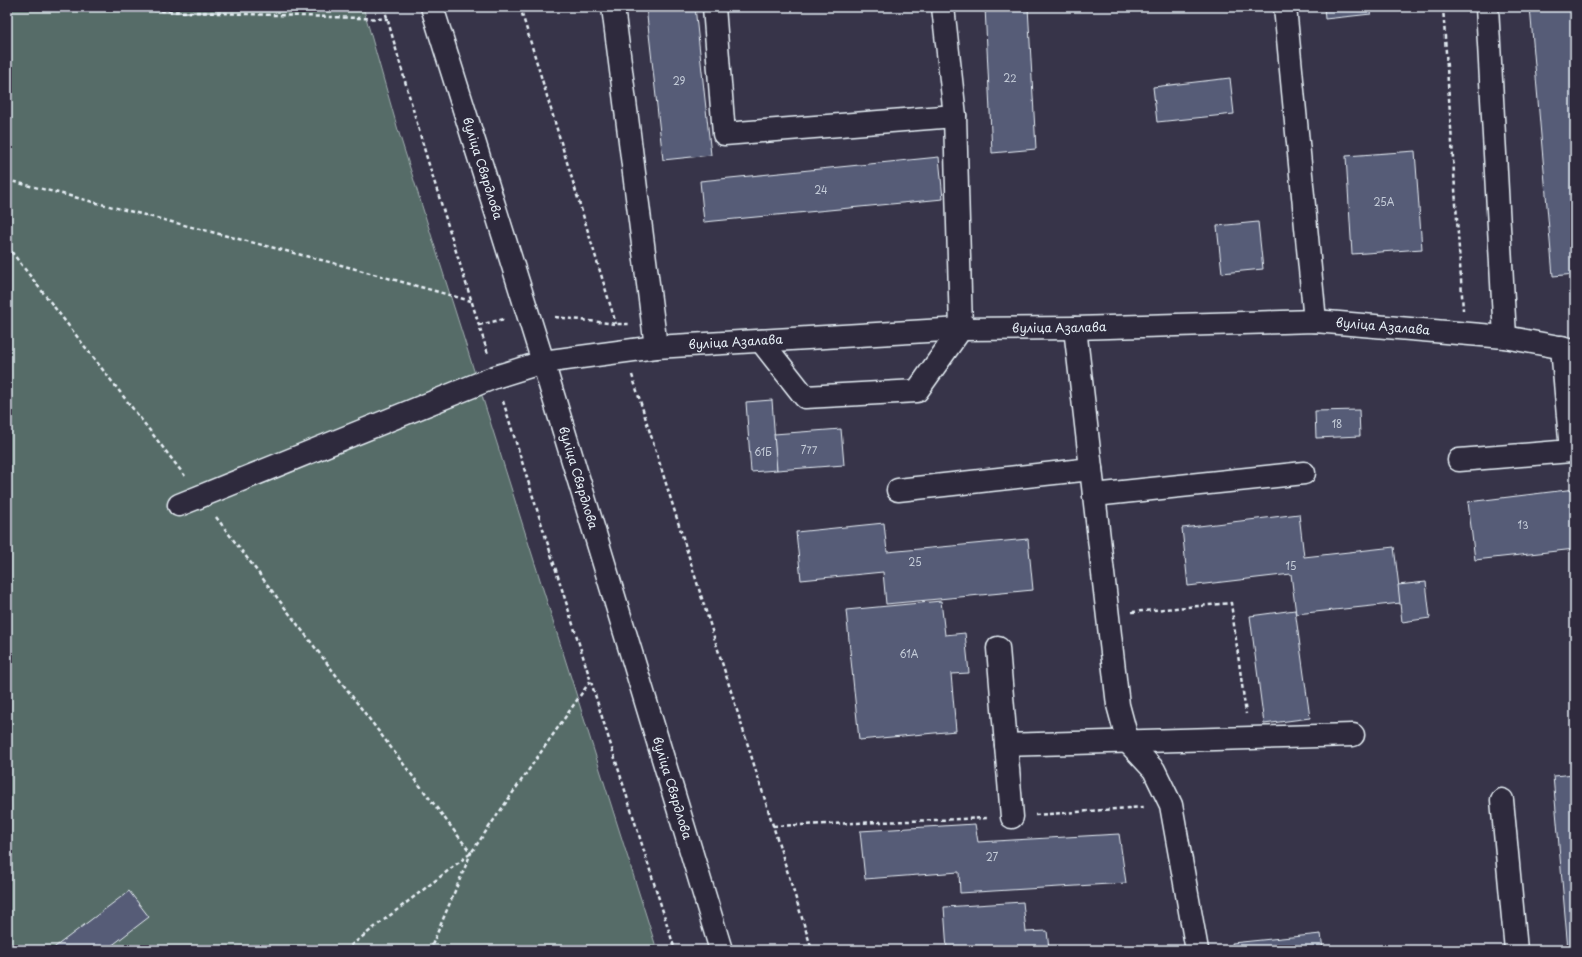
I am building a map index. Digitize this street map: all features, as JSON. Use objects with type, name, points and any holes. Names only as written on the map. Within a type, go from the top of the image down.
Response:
[{"type":"street","name":"вуліца Свярдлова","points":[[432,7],[543,362],[721,950]]},
{"type":"street","points":[[613,7],[656,347]]},
{"type":"street","points":[[714,7],[724,134],[955,116]]},
{"type":"street","points":[[761,341],[805,397],[918,391],[961,330],[955,116],[943,7]]},
{"type":"street","points":[[1285,7],[1315,321]]},
{"type":"street","points":[[1487,7],[1505,337]]},
{"type":"street","name":"вуліца Азалава","points":[[179,505],[200,495],[495,377],[543,362],[656,347],[961,330],[1315,321],[1505,337],[1568,348]]},
{"type":"street","points":[[1075,328],[1118,705],[1128,742],[1154,770],[1171,805],[1197,950]]},
{"type":"street","points":[[1459,460],[1571,451],[1568,348]]},
{"type":"street","points":[[898,490],[1091,469]]},
{"type":"street","points":[[1094,494],[1304,473]]},
{"type":"street","points":[[998,648],[1012,817]]},
{"type":"street","points":[[1006,745],[1353,735]]},
{"type":"street","points":[[1502,800],[1516,950]]},
{"type":"path","points":[[49,7],[388,19]]},
{"type":"path","points":[[384,7],[426,155],[675,950]]},
{"type":"path","points":[[520,7],[625,351],[812,950]]},
{"type":"path","points":[[1443,7],[1463,310]]},
{"type":"path","points":[[7,180],[341,265],[472,301]]},
{"type":"path","points":[[7,246],[200,495],[471,853]]},
{"type":"path","points":[[1108,614],[1231,603],[1250,738]]},
{"type":"path","points":[[430,950],[471,853],[591,680]]},
{"type":"path","points":[[773,826],[1012,817],[1171,805]]},
{"type":"path","points":[[345,950],[471,853]]},
{"type":"green space","points":[[7,7],[363,7],[398,130],[657,950],[7,950]]},
{"type":"building","points":[[646,7],[695,7],[711,155],[663,160]]},
{"type":"building","points":[[985,7],[1028,7],[1036,149],[992,153]]},
{"type":"building","points":[[1324,7],[1370,7],[1371,14],[1325,19]]},
{"type":"building","points":[[1530,7],[1575,7],[1575,274],[1553,276]]},
{"type":"building","points":[[1230,78],[1234,114],[1157,122],[1153,87]]},
{"type":"building","points":[[1415,151],[1422,249],[1352,254],[1346,156]]},
{"type":"building","points":[[939,157],[943,199],[704,222],[700,181]]},
{"type":"building","points":[[1258,222],[1263,269],[1222,273],[1217,226]]},
{"type":"building","points":[[772,400],[777,470],[751,472],[746,402]]},
{"type":"building","points":[[1359,410],[1360,436],[1316,438],[1315,411]]},
{"type":"building","points":[[841,429],[844,465],[777,470],[774,434]]},
{"type":"building","points":[[1575,489],[1575,549],[1475,560],[1468,502]]},
{"type":"building","points":[[1299,514],[1304,557],[1394,547],[1401,603],[1296,614],[1291,574],[1188,586],[1182,528]]},
{"type":"building","points":[[884,523],[887,552],[1028,539],[1033,590],[886,604],[883,572],[801,580],[796,532]]},
{"type":"building","points":[[1426,582],[1430,618],[1402,622],[1398,585]]},
{"type":"building","points":[[941,601],[945,635],[965,633],[969,673],[951,674],[956,731],[859,740],[846,610]]},
{"type":"building","points":[[1295,610],[1310,718],[1264,724],[1250,616]]},
{"type":"building","points":[[1575,774],[1575,950],[1568,950],[1553,776]]},
{"type":"building","points":[[975,824],[978,842],[1119,834],[1126,883],[960,893],[959,872],[865,879],[860,831]]},
{"type":"building","points":[[129,891],[149,917],[106,950],[51,950]]},
{"type":"building","points":[[1023,902],[1026,932],[1047,931],[1049,949],[1067,947],[1068,950],[947,950],[944,907]]},
{"type":"building","points":[[1321,934],[1323,950],[1233,950],[1232,943]]}]
